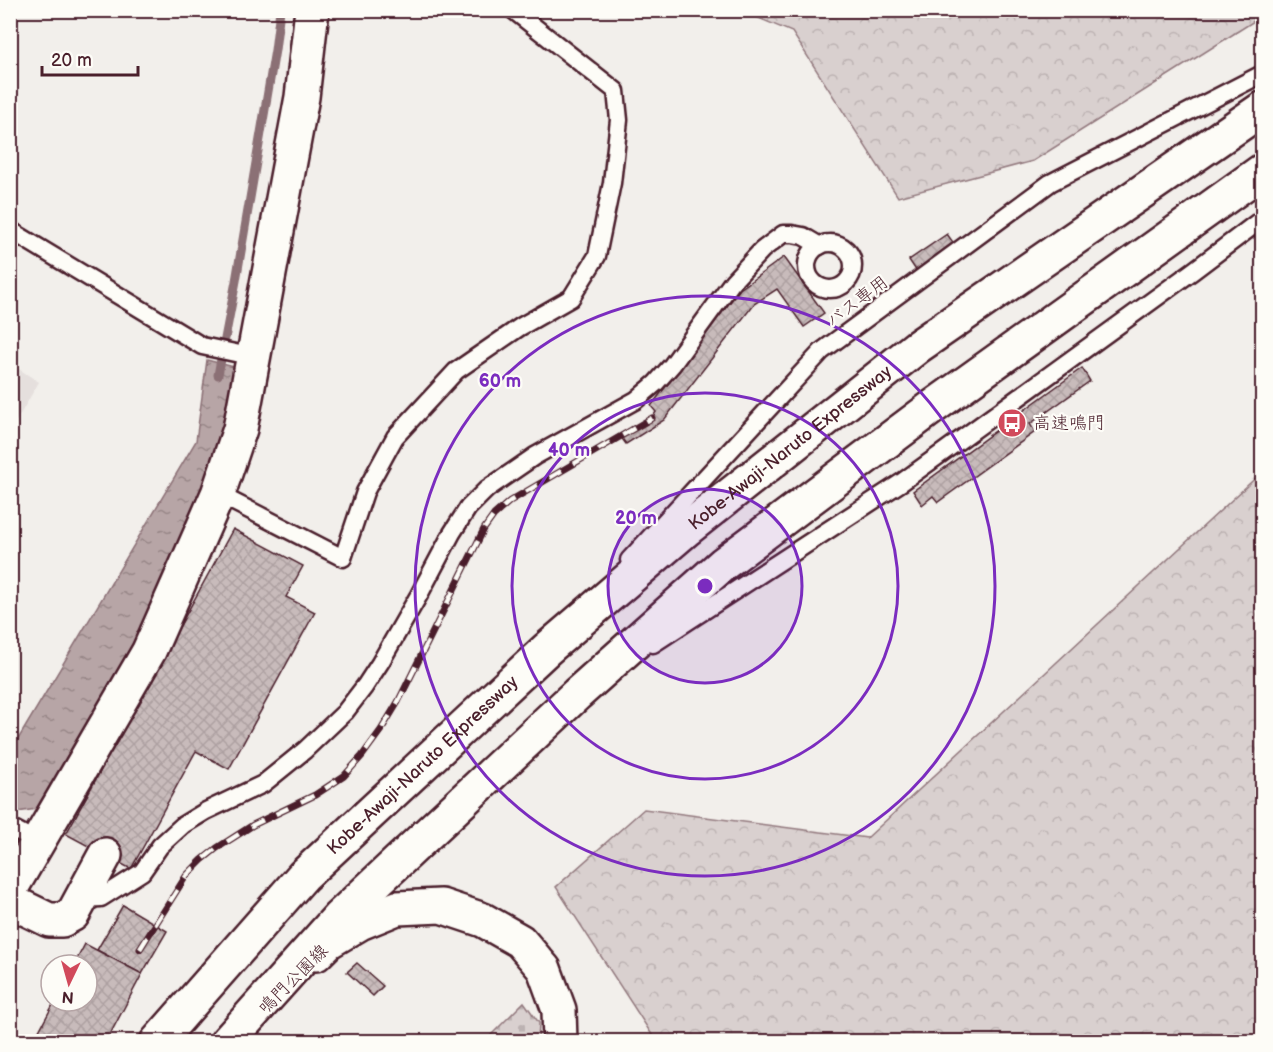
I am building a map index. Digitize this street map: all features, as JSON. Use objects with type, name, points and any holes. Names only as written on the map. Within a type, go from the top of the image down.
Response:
[{"type":"main road","points":[[10,890],[24,835],[149,651],[218,494],[240,429],[254,357],[302,97],[312,10]]},
{"type":"main road","name":"Kobe-Awaji-Naruto Expressway","points":[[157,1041],[303,876],[547,649],[687,529],[917,347],[1263,109]]},
{"type":"main road","points":[[227,1041],[339,917],[577,694],[723,564],[934,406],[1263,171]]},
{"type":"main road","points":[[10,901],[49,920],[62,920],[73,914],[105,855]]},
{"type":"main road","name":"鳴門公園線","points":[[241,1041],[259,1011],[328,942],[360,923],[397,908],[441,906],[483,920],[520,941],[544,969],[559,1010],[560,1041]]},
{"type":"lane","points":[[218,494],[343,558],[365,492],[395,437],[456,371],[520,327],[571,297],[597,256],[612,183],[619,120],[616,91],[513,10]]},
{"type":"lane","name":"バス専用","points":[[547,649],[822,351],[1050,183],[1263,74]]},
{"type":"lane","points":[[577,694],[902,482],[1263,219]]},
{"type":"lane","points":[[10,230],[202,346],[254,357]]},
{"type":"lane","points":[[81,898],[101,898],[142,872],[160,846],[183,825],[206,811],[263,784],[305,750],[345,712],[380,663],[468,508],[486,489],[535,456],[636,400],[656,383],[672,365],[732,281],[762,250],[783,234],[802,236],[820,246]]},
{"type":"shaded area","points":[[11,364],[39,382],[11,430]]},
{"type":"green space","points":[[1262,10],[1262,16],[1033,161],[898,197],[792,32],[742,11]]},
{"type":"green space","points":[[1262,472],[1262,1041],[656,1041],[556,887],[644,809],[867,838]]},
{"type":"green space","points":[[524,1002],[539,1023],[538,1041],[485,1041]]},
{"type":"water","points":[[207,360],[238,368],[224,437],[160,590],[124,660],[36,809],[11,813],[11,751],[196,441]]},
{"type":"building","points":[[947,234],[955,245],[917,272],[909,260]]},
{"type":"building","points":[[784,257],[824,313],[804,327],[777,289],[754,304],[664,420],[626,444],[620,436],[652,418],[656,412],[651,406],[740,289]]},
{"type":"building","points":[[1082,368],[1090,381],[1030,424],[1035,432],[938,502],[933,496],[922,505],[913,491]]},
{"type":"building","points":[[233,529],[303,566],[286,597],[315,612],[229,769],[196,751],[131,869],[66,834]]},
{"type":"building","points":[[123,905],[167,931],[142,974],[97,950]]},
{"type":"building","points":[[85,944],[142,974],[106,1042],[33,1042],[49,1013],[99,1013],[99,953],[80,953]]},
{"type":"building","points":[[357,963],[383,986],[373,996],[347,972]]},
{"type":"waterway","points":[[218,375],[236,281],[280,10]]},
{"type":"railway","points":[[140,949],[186,876],[202,860],[253,825],[315,795],[344,776],[362,756],[398,702],[484,529],[494,515],[510,501],[652,418]]},
{"type":"place","name":"高速鳴門","points":[[1012,423]]}]
